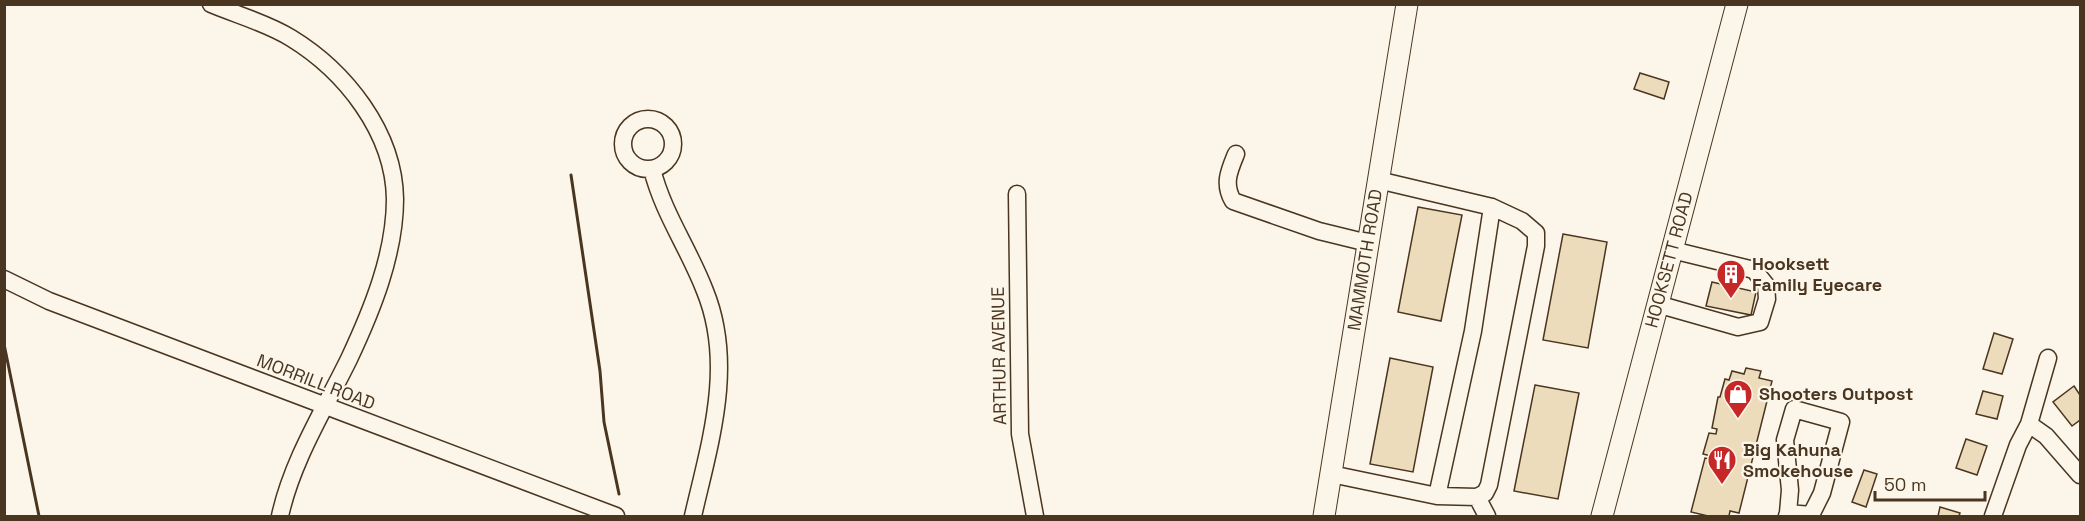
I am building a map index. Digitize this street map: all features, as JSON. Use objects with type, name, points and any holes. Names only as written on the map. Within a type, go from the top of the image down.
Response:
[{"type":"main road","name":"MAMMOTH ROAD","points":[[1324,516],[1407,4]]},
{"type":"main road","name":"HOOKSETT ROAD","points":[[1602,516],[1737,4]]},
{"type":"street","points":[[212,4],[288,36],[316,55],[341,77],[378,133],[389,164],[395,197],[393,231],[385,264],[349,358],[299,460],[280,516]]},
{"type":"street","points":[[1236,154],[1227,182],[1227,190],[1233,201],[1319,231],[1368,243]]},
{"type":"street","points":[[652,169],[664,209],[705,291],[721,356],[719,389],[711,439],[693,516]]},
{"type":"street","points":[[1331,474],[1437,496],[1477,497],[1485,493],[1489,485],[1536,246],[1536,233],[1522,221],[1492,207],[1378,180]]},
{"type":"street","name":"ARTHUR AVENUE","points":[[1017,194],[1020,434],[1035,516]]},
{"type":"street","points":[[1437,496],[1473,331],[1492,207]]},
{"type":"street","points":[[1657,304],[1738,327],[1760,322],[1767,299],[1766,285],[1754,270],[1671,250]]},
{"type":"street","name":"MORRILL ROAD","points":[[4,279],[49,301],[616,516]]},
{"type":"street","points":[[1993,516],[2018,445],[2029,424],[2048,358]]},
{"type":"street","points":[[1794,409],[1841,422],[1822,494],[1811,515],[1787,515],[1790,490],[1785,440],[1794,409]]},
{"type":"street","points":[[2029,424],[2046,436],[2080,475]]},
{"type":"street","points":[[1477,497],[1487,516]]},
{"type":"building","points":[[1640,73],[1669,82],[1664,99],[1634,89]]},
{"type":"building","points":[[1418,207],[1462,215],[1441,321],[1398,312]]},
{"type":"building","points":[[1563,234],[1607,242],[1588,348],[1543,340]]},
{"type":"building","name":"Hooksett Family Eyecare","points":[[1712,282],[1756,292],[1751,315],[1706,306]]},
{"type":"building","points":[[1994,333],[2013,339],[2002,374],[1983,369]]},
{"type":"building","points":[[1390,358],[1433,367],[1413,472],[1370,464]]},
{"type":"building","points":[[1746,368],[1761,371],[1759,378],[1772,381],[1739,513],[1730,511],[1729,516],[1708,516],[1691,512],[1705,458],[1710,459],[1711,456],[1703,454],[1709,433],[1716,434],[1717,429],[1712,428],[1718,397],[1720,397],[1725,379],[1729,380],[1732,371],[1744,374]]},
{"type":"building","points":[[1535,385],[1579,393],[1558,499],[1514,491]]},
{"type":"building","points":[[2074,386],[2080,395],[2080,420],[2072,426],[2053,402]]},
{"type":"building","points":[[1983,391],[2003,396],[1997,419],[1976,414]]},
{"type":"building","points":[[1966,439],[1987,446],[1977,475],[1956,468]]},
{"type":"building","points":[[1864,470],[1877,474],[1866,507],[1852,502]]},
{"type":"building","points":[[1940,507],[1960,513],[1959,516],[1938,516]]},
{"type":"wall","points":[[571,175],[600,371],[604,422],[619,494]]},
{"type":"wall","points":[[4,344],[39,516]]},
{"type":"place","name":"Hooksett Family Eyecare","points":[[1731,300]]},
{"type":"place","name":"Shooters Outpost","points":[[1738,420]]},
{"type":"place","name":"Big Kahuna Smokehouse","points":[[1722,486]]}]
